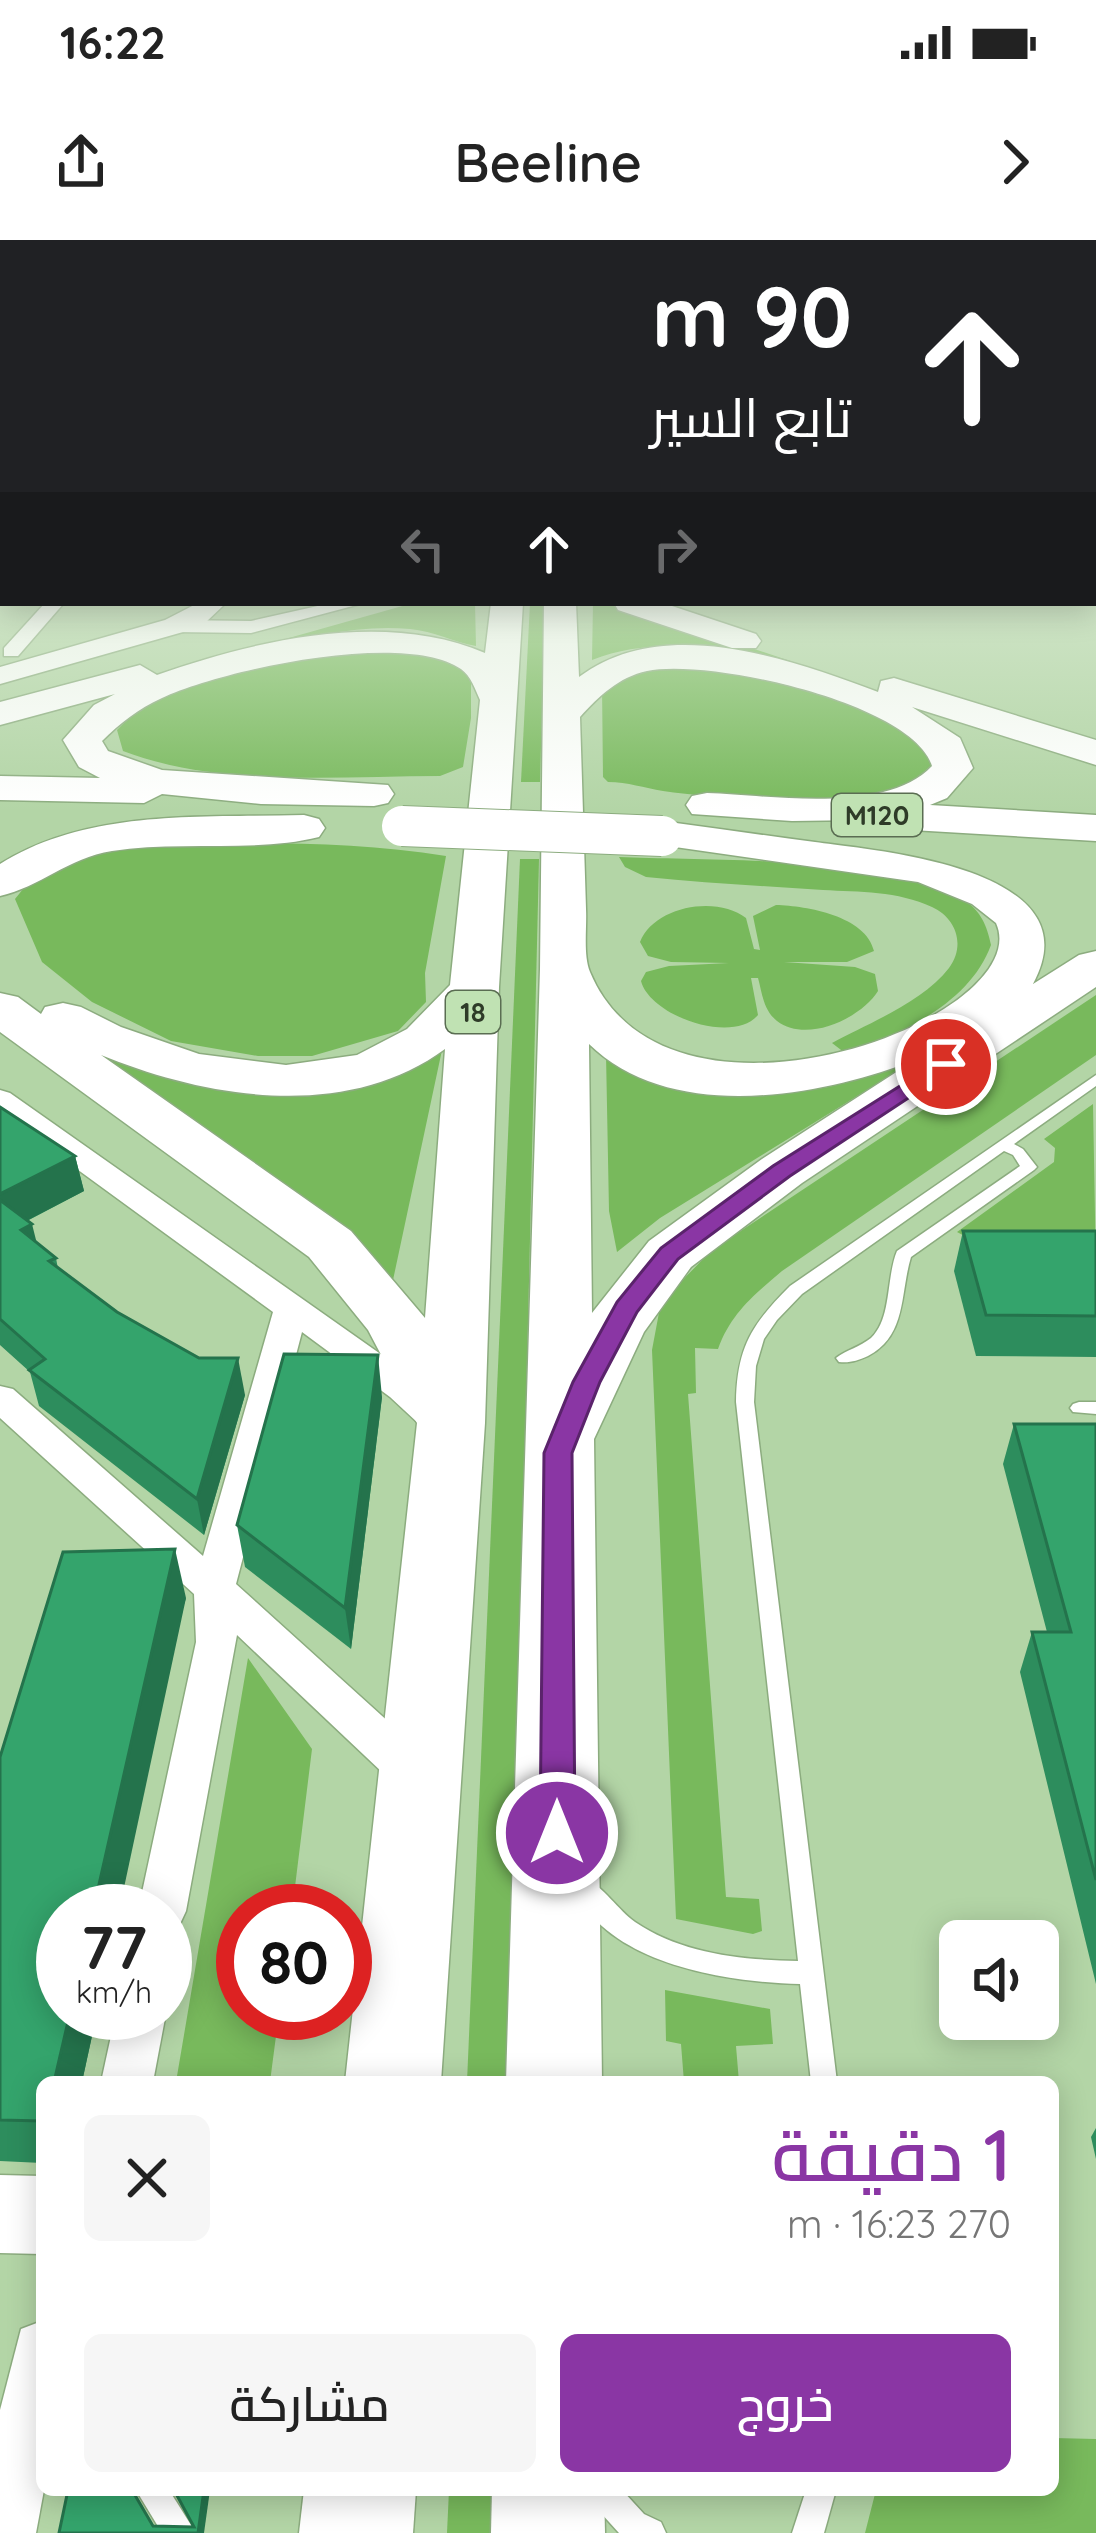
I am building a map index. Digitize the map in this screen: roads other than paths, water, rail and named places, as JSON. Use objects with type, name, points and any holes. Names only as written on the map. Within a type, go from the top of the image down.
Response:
[{"type":"highway","name":"18","points":[[508,606],[530,710],[564,969],[554,2076]]},
{"type":"highway","name":"18","points":[[393,2076],[449,1426],[474,987],[530,710],[559,606]]},
{"type":"highway","points":[[639,606],[1096,753]]},
{"type":"highway","points":[[0,714],[392,607]]},
{"type":"highway","points":[[390,810],[136,779],[92,763],[83,752],[82,740],[111,712],[166,685],[243,661],[329,645],[403,643],[457,653],[530,710],[625,666],[668,658],[718,658],[794,674],[869,699],[923,728],[952,758],[942,782],[902,801],[671,820]]},
{"type":"highway","points":[[0,788],[390,810]]},
{"type":"highway","points":[[0,820],[390,810]]},
{"type":"highway","points":[[0,883],[45,855],[103,840],[390,810]]},
{"type":"highway","name":"M120","points":[[390,810],[1096,828]]},
{"type":"highway","points":[[564,969],[594,1022],[642,1057],[689,1073],[772,1080],[825,1072],[910,1046],[975,1010],[1009,982],[1021,963],[1023,933],[1011,914],[989,895],[957,879],[671,820]]},
{"type":"highway","name":"M120","points":[[671,820],[1096,860]]},
{"type":"highway","points":[[0,965],[26,992],[106,1040],[187,1065],[265,1078],[341,1074],[394,1058],[433,1034],[474,987]]},
{"type":"highway","points":[[558,1453],[612,1332],[646,1280],[670,1254],[782,1171],[1096,965]]},
{"type":"highway","points":[[0,1008],[330,1244],[395,1321],[449,1426]]},
{"type":"highway","points":[[356,2533],[359,2496]]},
{"type":"highway","points":[[548,2496],[548,2533]]},
{"type":"street","points":[[3,662],[52,606]]},
{"type":"street","points":[[3,662],[174,626],[210,606]]},
{"type":"street","points":[[174,626],[251,627],[343,606]]},
{"type":"street","points":[[0,1099],[404,1388],[449,1426]]},
{"type":"street","points":[[167,1884],[217,1642],[214,1590],[292,1309]]},
{"type":"street","points":[[0,1398],[200,1571],[214,1590],[417,1776]]},
{"type":"street","points":[[128,2076],[136,2040]]},
{"type":"street","points":[[0,2214],[36,2215]]},
{"type":"street","points":[[5,2533],[14,2418],[36,2365]]},
{"type":"lane","points":[[823,2076],[745,1402],[747,1354],[765,1320],[796,1290],[1096,1079]]},
{"type":"lane","points":[[845,1358],[883,1338],[896,1309],[903,1256],[1029,1167],[1002,1144]]},
{"type":"lane","points":[[557,1833],[604,1916],[644,1941],[726,1965],[808,1972]]},
{"type":"lane","points":[[155,2496],[180,2533]]},
{"type":"lane","points":[[607,2496],[633,2525],[650,2533]]},
{"type":"lane","points":[[808,2533],[818,2496]]}]
